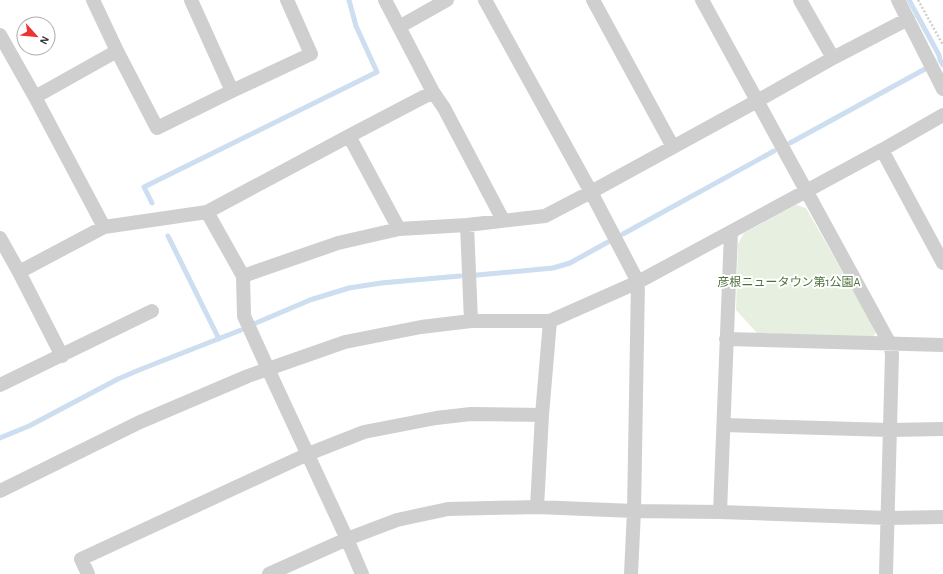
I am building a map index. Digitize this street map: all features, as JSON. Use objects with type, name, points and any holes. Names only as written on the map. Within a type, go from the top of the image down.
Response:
[{"type":"street","points":[[93,0],[117,51],[158,128],[232,90],[311,54],[286,0]]},
{"type":"street","points":[[191,0],[232,90]]},
{"type":"street","points":[[385,0],[503,220]]},
{"type":"street","points":[[399,27],[447,0]]},
{"type":"street","points":[[485,0],[591,192],[638,282],[634,511],[631,574]]},
{"type":"street","points":[[593,0],[673,146]]},
{"type":"street","points":[[702,0],[890,344],[892,354],[886,574]]},
{"type":"street","points":[[800,0],[833,58]]},
{"type":"street","points":[[898,0],[943,90]]},
{"type":"street","points":[[242,276],[338,243],[399,229],[467,225],[545,216],[833,58],[908,19]]},
{"type":"street","points":[[0,35],[35,97],[104,227]]},
{"type":"street","points":[[35,97],[117,51]]},
{"type":"street","points":[[19,272],[104,227],[207,212],[433,92]]},
{"type":"street","points":[[0,491],[140,422],[248,376],[344,342],[421,327],[471,321],[550,321],[638,282],[882,150],[943,115]]},
{"type":"street","points":[[349,136],[399,229]]},
{"type":"street","points":[[882,150],[943,263]]},
{"type":"street","points":[[207,212],[242,276],[244,316],[362,574]]},
{"type":"street","points":[[467,225],[471,321]]},
{"type":"street","points":[[720,512],[731,232]]},
{"type":"street","points":[[0,238],[62,356]]},
{"type":"street","points":[[0,385],[152,311]]},
{"type":"street","points":[[537,507],[542,415],[550,321]]},
{"type":"street","points":[[726,339],[943,345]]},
{"type":"street","points":[[88,574],[81,559],[308,454],[364,432],[436,418],[471,414],[542,415]]},
{"type":"street","points":[[724,425],[890,430],[943,429]]},
{"type":"street","points":[[269,574],[347,539],[397,520],[448,509],[537,507],[888,518],[943,517]]},
{"type":"path","points":[[918,0],[943,45]]},
{"type":"green space","name":"彦根ニュータウン第1公園A","points":[[796,205],[806,208],[876,331],[873,338],[757,333],[736,310],[738,244],[744,233]]},
{"type":"waterway","points":[[152,203],[144,187],[377,72],[356,26],[349,0]]},
{"type":"waterway","points":[[909,0],[943,65]]},
{"type":"waterway","points":[[790,143],[925,69]]},
{"type":"waterway","points":[[623,234],[774,151]]},
{"type":"waterway","points":[[168,236],[219,339]]},
{"type":"waterway","points":[[477,275],[553,268],[570,263],[608,242]]},
{"type":"waterway","points":[[256,323],[310,300],[349,288],[381,283],[460,276]]},
{"type":"waterway","points":[[0,438],[29,426],[118,379],[241,330]]}]
